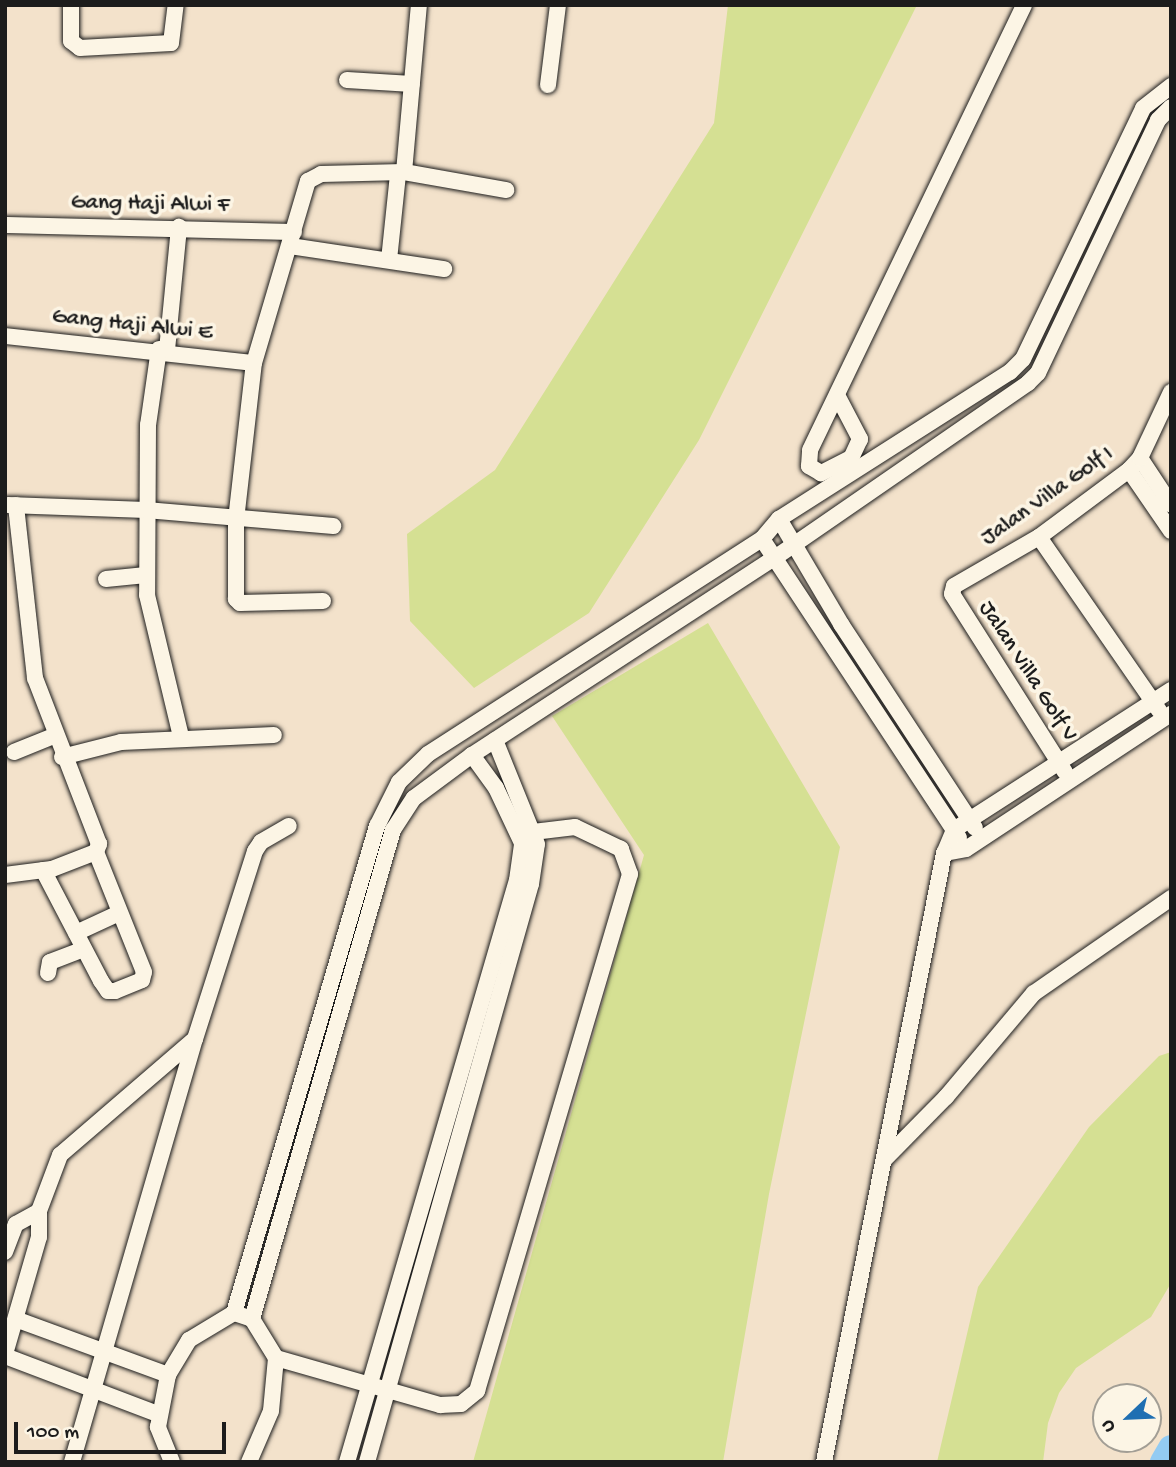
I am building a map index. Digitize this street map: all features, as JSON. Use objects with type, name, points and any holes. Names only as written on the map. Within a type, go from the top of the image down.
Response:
[{"type":"street","points":[[71,5],[71,41],[80,48],[171,43],[176,5]]},
{"type":"street","points":[[389,260],[412,84],[419,5]]},
{"type":"street","points":[[548,85],[558,5]]},
{"type":"street","points":[[837,395],[1024,5]]},
{"type":"street","points":[[347,80],[412,84]]},
{"type":"street","points":[[172,1462],[158,1414],[168,1376],[189,1340],[234,1313],[311,1075],[399,782],[428,754],[762,538],[779,519],[996,383],[1023,359],[1143,108],[1171,86]]},
{"type":"street","points":[[385,828],[420,793],[471,755],[776,557],[1006,400],[1038,373],[1150,139],[1171,107]]},
{"type":"street","points":[[1132,131],[1150,139]]},
{"type":"street","points":[[323,601],[240,603],[236,599],[236,520],[254,363],[308,181],[314,174],[401,174],[506,190]]},
{"type":"street","name":"Gang Haji Alwi F","points":[[5,225],[179,227],[292,239],[444,269]]},
{"type":"street","points":[[179,227],[163,350],[148,425],[146,575],[150,622],[181,737]]},
{"type":"street","name":"Gang Haji Alwi E","points":[[5,336],[163,350],[254,363]]},
{"type":"street","points":[[1023,359],[1038,373]]},
{"type":"street","name":"Jalan Villa Golf I","points":[[954,586],[1039,537],[1135,464],[1171,392]]},
{"type":"street","points":[[1135,464],[1171,505]]},
{"type":"street","points":[[1135,464],[1171,531]]},
{"type":"street","points":[[43,870],[108,991],[142,980],[140,960],[96,852],[99,844],[42,703],[29,645],[11,505],[146,510],[236,520],[333,526]]},
{"type":"street","points":[[779,519],[841,624],[981,839]]},
{"type":"street","points":[[944,853],[966,849],[1168,716],[1153,702],[1039,537]]},
{"type":"street","points":[[762,538],[966,849]]},
{"type":"street","points":[[106,579],[146,575]]},
{"type":"street","name":"Jalan Villa Golf V","points":[[954,586],[955,602],[1070,780]]},
{"type":"street","points":[[631,623],[645,642]]},
{"type":"street","points":[[824,1462],[885,1159],[914,989],[944,853],[954,830],[1171,690]]},
{"type":"street","points":[[14,752],[56,735]]},
{"type":"street","points":[[62,757],[121,742],[181,737],[274,735]]},
{"type":"street","points":[[347,1462],[366,1385],[444,1119],[537,844],[495,740]]},
{"type":"street","points":[[367,1462],[463,1123],[524,882],[522,844],[496,788],[471,755]]},
{"type":"street","points":[[72,1462],[195,1039],[256,851],[261,842],[289,826]]},
{"type":"street","points":[[276,1359],[387,1391],[454,1406],[466,1403],[477,1391],[630,874],[621,849],[575,827],[533,832]]},
{"type":"street","points":[[5,875],[43,870],[96,852]]},
{"type":"street","points":[[885,1159],[946,1097],[1034,993],[1171,898]]},
{"type":"street","points":[[76,933],[119,913]]},
{"type":"street","points":[[48,973],[50,962],[84,949]]},
{"type":"street","points":[[158,1414],[5,1355],[18,1320],[39,1237],[39,1211],[60,1155],[71,1142],[195,1039]]},
{"type":"street","points":[[252,1320],[311,1075]]},
{"type":"street","points":[[444,1119],[463,1123]]},
{"type":"street","points":[[5,1252],[16,1224],[39,1211]]},
{"type":"street","points":[[234,1313],[252,1320],[276,1359],[271,1411],[249,1462]]},
{"type":"street","points":[[18,1320],[168,1376]]},
{"type":"green space","points":[[728,5],[917,5],[699,440],[589,613],[474,688],[410,621],[407,534],[495,470],[714,123]]},
{"type":"green space","points":[[708,623],[840,847],[769,1194],[723,1462],[473,1462],[644,855],[552,716]]},
{"type":"green space","points":[[1171,1052],[1171,1283],[1151,1317],[1076,1368],[1059,1393],[1048,1423],[1043,1462],[937,1462],[978,1287],[1089,1127],[1159,1056]]},
{"type":"waterway","points":[[1163,1462],[1171,1448]]},
{"type":"waterway","points":[[1168,1453],[1171,1458]]}]
